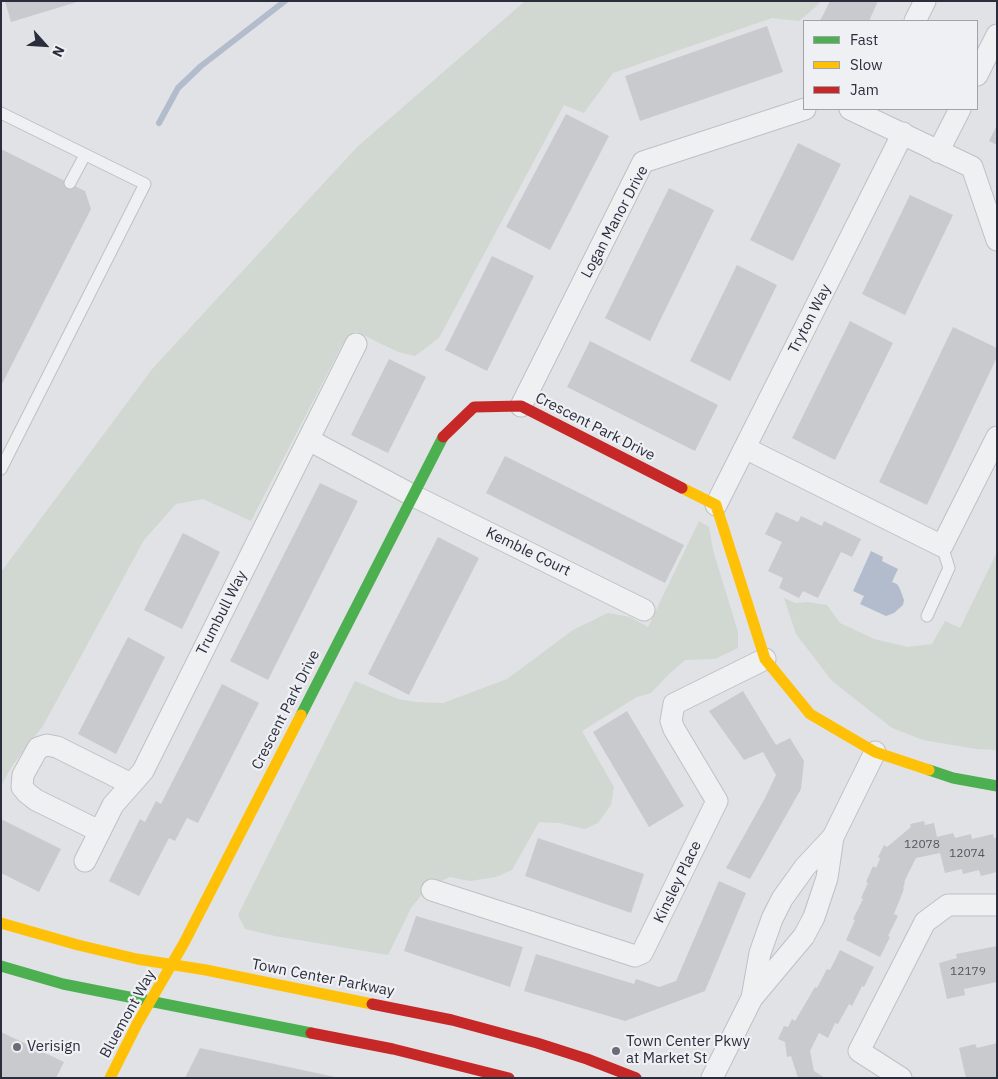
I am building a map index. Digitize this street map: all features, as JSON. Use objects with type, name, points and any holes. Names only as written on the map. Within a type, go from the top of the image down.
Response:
[{"type":"street","points":[[916,20],[925,1]]},
{"type":"street","points":[[978,73],[997,35]]},
{"type":"street","name":"Logan Manor Drive","points":[[521,406],[643,162],[803,110]]},
{"type":"street","points":[[938,152],[959,110]]},
{"type":"street","points":[[863,111],[902,134],[972,167],[997,240]]},
{"type":"street","name":"Tryton Way","points":[[716,504],[902,134]]},
{"type":"street","name":"Trumbull Way","points":[[85,861],[113,805],[143,771],[356,344]]},
{"type":"street","name":"Crescent Park Drive","points":[[172,964],[444,434],[474,407],[521,406],[716,504]]},
{"type":"street","points":[[745,448],[942,546],[997,437]]},
{"type":"street","points":[[309,440],[412,495]]},
{"type":"street","name":"Kemble Court","points":[[412,495],[644,610]]},
{"type":"street","points":[[716,504],[765,659],[810,714],[875,752],[953,778],[997,786]]},
{"type":"street","name":"Kinsley Place","points":[[432,890],[635,956],[642,953],[717,801],[674,729],[671,721],[674,704],[765,659]]},
{"type":"street","points":[[99,831],[36,800],[22,787],[23,775],[38,748],[47,745],[57,747],[131,784]]},
{"type":"street","points":[[752,998],[760,953],[772,919],[782,899],[805,867],[833,837],[875,752]]},
{"type":"street","points":[[712,1078],[752,998],[804,936],[814,917],[827,878],[833,837]]},
{"type":"street","points":[[901,1078],[859,1051],[925,922],[948,905],[997,905]]},
{"type":"street","name":"Town Center Parkway","points":[[1,923],[78,946],[137,959],[172,964],[452,1020],[587,1059],[636,1078]]},
{"type":"street","name":"Bluemont Way","points":[[110,1078],[150,1001],[172,964]]},
{"type":"street","points":[[1,966],[64,984],[393,1049],[509,1078]]},
{"type":"lane","points":[[1,113],[145,184],[1,468]]},
{"type":"lane","points":[[70,183],[85,154]]},
{"type":"lane","points":[[927,616],[949,568],[942,546]]},
{"type":"shaded area","points":[[525,1],[820,1],[818,5],[799,21],[772,18],[613,73],[584,113],[564,105],[439,338],[415,356],[398,352],[355,331],[342,345],[251,521],[203,499],[176,504],[144,540],[43,726],[12,766],[1,786],[1,572],[153,368],[357,147]]},
{"type":"shaded area","points":[[699,521],[709,527],[713,550],[738,632],[738,648],[715,659],[685,660],[651,693],[637,697],[582,731],[614,787],[611,805],[598,823],[585,829],[559,823],[539,822],[512,870],[496,877],[470,881],[450,877],[429,886],[411,908],[388,955],[275,936],[245,929],[238,915],[355,681],[398,699],[443,703],[507,679],[573,630],[608,613],[630,617],[648,627]]},
{"type":"shaded area","points":[[996,554],[997,750],[976,749],[923,740],[892,728],[832,681],[796,634],[784,598],[795,603],[808,602],[827,605],[840,623],[874,639],[908,647],[932,644],[945,621],[960,628]]},
{"type":"water","points":[[871,551],[883,557],[882,561],[898,569],[892,582],[897,584],[900,589],[904,600],[903,605],[894,613],[886,616],[860,604],[864,596],[853,591]]},
{"type":"building","points":[[5,1],[77,1],[77,2],[11,22]]},
{"type":"building","points":[[830,1],[878,1],[869,20],[820,20]]},
{"type":"building","points":[[767,26],[783,72],[640,121],[625,76]]},
{"type":"building","points":[[566,114],[609,136],[550,250],[506,227]]},
{"type":"building","points":[[997,125],[997,145],[989,141]]},
{"type":"building","points":[[798,143],[841,164],[793,261],[750,240]]},
{"type":"building","points":[[1,149],[85,191],[91,209],[1,386]]},
{"type":"building","points":[[669,188],[714,210],[650,341],[605,318]]},
{"type":"building","points":[[910,195],[953,215],[905,315],[862,294]]},
{"type":"building","points":[[492,256],[534,276],[487,371],[445,350]]},
{"type":"building","points":[[737,265],[777,285],[730,381],[690,361]]},
{"type":"building","points":[[850,321],[893,343],[835,460],[792,438]]},
{"type":"building","points":[[953,327],[997,348],[997,357],[927,505],[879,482]]},
{"type":"building","points":[[590,341],[718,405],[695,451],[567,387]]},
{"type":"building","points":[[389,359],[426,377],[388,453],[351,435]]},
{"type":"building","points":[[505,456],[684,545],[665,583],[486,493]]},
{"type":"building","points":[[320,483],[358,501],[268,680],[230,661]]},
{"type":"building","points":[[776,512],[798,522],[801,516],[822,526],[824,521],[861,539],[852,557],[841,552],[818,598],[803,591],[799,598],[779,588],[783,578],[768,571],[782,542],[765,534]]},
{"type":"building","points":[[183,533],[220,552],[182,629],[144,610]]},
{"type":"building","points":[[438,537],[479,558],[409,695],[368,674]]},
{"type":"building","points":[[128,637],[165,657],[116,754],[78,734]]},
{"type":"building","points":[[222,684],[259,703],[198,823],[187,818],[175,841],[169,838],[139,896],[109,881],[140,819],[145,822],[156,801],[161,804]]},
{"type":"building","points":[[743,691],[776,745],[790,738],[804,761],[801,789],[750,879],[726,868],[776,775],[763,752],[744,760],[709,711]]},
{"type":"building","points":[[627,711],[684,806],[649,827],[593,732]]},
{"type":"building","points":[[1,819],[61,849],[39,892],[1,873]]},
{"type":"building","points":[[924,821],[925,825],[934,823],[937,837],[953,833],[955,838],[971,834],[972,839],[993,834],[994,838],[997,838],[997,872],[981,876],[979,870],[963,874],[962,869],[945,873],[940,853],[916,858],[904,882],[904,889],[894,914],[898,916],[880,957],[846,940],[855,920],[853,919],[863,899],[861,898],[868,883],[866,882],[873,866],[876,868],[880,859],[878,857],[884,845],[887,847],[911,827],[910,824]]},
{"type":"building","points":[[538,838],[644,874],[631,913],[525,876]]},
{"type":"building","points":[[719,881],[746,893],[705,991],[625,1021],[524,991],[536,954],[634,984],[636,979],[659,987],[676,981]]},
{"type":"building","points":[[416,916],[523,947],[510,987],[404,951]]},
{"type":"building","points":[[997,946],[997,982],[964,989],[965,995],[947,999],[939,963],[957,958],[956,954]]},
{"type":"building","points":[[840,950],[874,967],[852,1006],[849,1004],[838,1024],[835,1023],[828,1038],[819,1033],[810,1051],[814,1071],[825,1078],[798,1078],[791,1056],[787,1057],[785,1042],[778,1039],[784,1026],[788,1027],[792,1019],[795,1021],[827,969],[830,970]]},
{"type":"building","name":"Verisign","points":[[1,1032],[64,1062],[56,1078],[1,1078]]},
{"type":"building","points":[[997,1043],[997,1078],[966,1078],[959,1048],[975,1044],[977,1048]]},
{"type":"building","points":[[200,1048],[335,1077],[335,1078],[185,1078]]},
{"type":"waterway","points":[[159,123],[178,88],[201,66],[285,1]]},
{"type":"traffic: fast","points":[[301,715],[443,437]]},
{"type":"traffic: fast","points":[[929,770],[953,778],[997,786]]},
{"type":"traffic: fast","points":[[1,966],[63,984],[311,1033]]},
{"type":"traffic: slow","points":[[682,488],[716,505],[765,659],[810,714],[875,752],[929,770]]},
{"type":"traffic: slow","points":[[110,1078],[137,1024],[184,943],[301,715]]},
{"type":"traffic: slow","points":[[1,923],[78,945],[137,959],[206,970],[372,1004]]},
{"type":"traffic: jam","points":[[443,437],[474,407],[521,406],[682,488]]},
{"type":"traffic: jam","points":[[372,1004],[452,1020],[537,1043],[587,1059],[636,1078]]},
{"type":"traffic: jam","points":[[311,1033],[393,1049],[509,1078]]},
{"type":"place","name":"Verisign","points":[[17,1047]]},
{"type":"place","name":"Town Center Pkwy at Market St","points":[[616,1051]]}]
